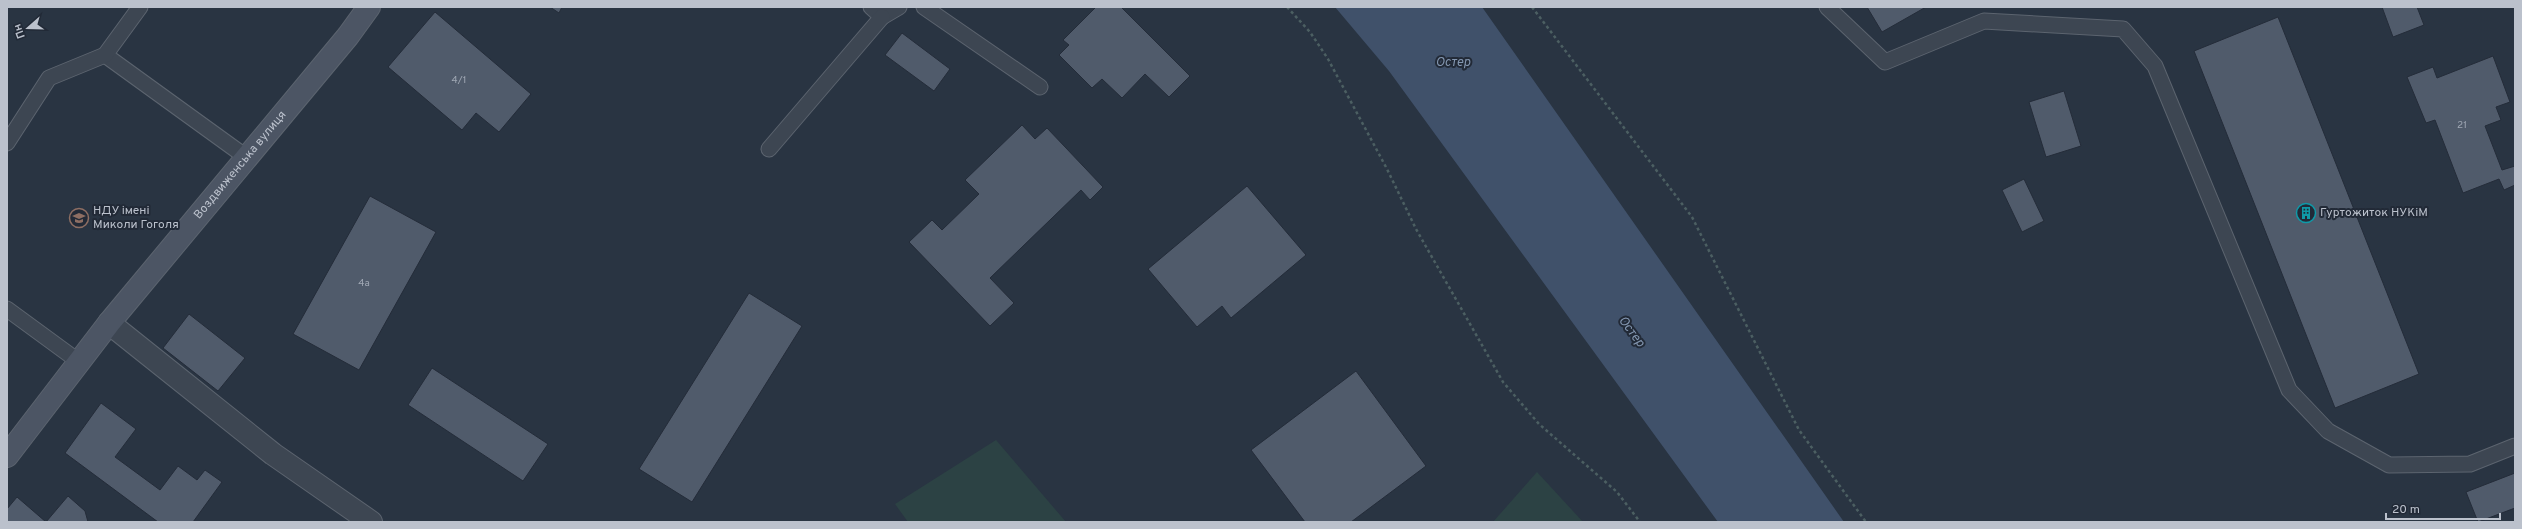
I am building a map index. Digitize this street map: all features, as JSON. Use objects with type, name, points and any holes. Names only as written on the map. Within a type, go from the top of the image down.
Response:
[{"type":"street","name":"Воздвиженська вулиця","points":[[7,456],[108,323],[348,36],[369,7]]},
{"type":"street","points":[[108,323],[273,454],[371,522]]},
{"type":"lane","points":[[7,143],[49,78],[105,55],[140,7]]},
{"type":"lane","points":[[770,149],[876,12],[899,7]]},
{"type":"lane","points":[[924,7],[1040,86]]},
{"type":"lane","points":[[1826,7],[1885,62],[1984,21],[2123,29],[2155,66],[2289,390],[2328,431],[2389,465],[2470,464],[2515,446]]},
{"type":"lane","points":[[105,55],[246,157]]},
{"type":"lane","points":[[7,309],[78,361]]},
{"type":"path","points":[[1287,7],[1310,32],[1328,59],[1448,287],[1503,382],[1539,424],[1617,492],[1640,522]]},
{"type":"path","points":[[1532,7],[1692,217],[1799,430],[1866,522]]},
{"type":"green space","points":[[996,440],[1066,522],[908,522],[895,504]]},
{"type":"green space","points":[[1537,472],[1583,522],[1493,522]]},
{"type":"water","name":"Остер","points":[[1335,7],[1482,7],[1844,522],[1718,522],[1389,71]]},
{"type":"building","points":[[550,7],[562,7],[559,13]]},
{"type":"building","points":[[1096,7],[1121,7],[1190,76],[1169,97],[1145,74],[1122,98],[1102,79],[1092,88],[1059,55],[1069,45],[1063,40]]},
{"type":"building","points":[[1867,7],[1926,7],[1882,32]]},
{"type":"building","points":[[2382,7],[2417,7],[2424,25],[2393,37]]},
{"type":"building","points":[[435,12],[531,94],[499,132],[476,113],[462,130],[388,67]]},
{"type":"building","name":"Гуртожиток НУКіМ","points":[[2278,17],[2419,374],[2335,408],[2194,51]]},
{"type":"building","points":[[902,33],[950,69],[934,91],[885,55]]},
{"type":"building","points":[[2493,56],[2510,102],[2496,107],[2501,120],[2485,126],[2502,170],[2515,166],[2515,185],[2504,190],[2499,179],[2463,193],[2435,120],[2426,123],[2407,77],[2433,67],[2437,78]]},
{"type":"building","points":[[2064,91],[2081,146],[2046,157],[2029,102]]},
{"type":"building","points":[[1022,125],[1035,139],[1047,128],[1103,187],[1090,200],[1081,190],[990,278],[1014,303],[990,326],[909,242],[932,220],[942,230],[979,194],[965,180]]},
{"type":"building","points":[[2024,179],[2044,221],[2022,232],[2002,190]]},
{"type":"building","points":[[1247,186],[1306,255],[1231,318],[1222,306],[1197,327],[1148,269]]},
{"type":"building","points":[[370,196],[436,232],[359,370],[293,334]]},
{"type":"building","points":[[749,293],[802,326],[692,502],[639,469]]},
{"type":"building","points":[[189,314],[245,358],[218,391],[163,348]]},
{"type":"building","points":[[432,368],[548,444],[523,481],[408,405]]},
{"type":"building","points":[[1356,371],[1426,466],[1351,522],[1305,522],[1251,450]]},
{"type":"building","points":[[101,403],[136,429],[115,457],[160,490],[178,466],[197,480],[205,470],[222,482],[193,522],[158,522],[65,453]]},
{"type":"building","points":[[2515,473],[2515,508],[2478,522],[2466,492]]},
{"type":"building","points":[[68,496],[85,511],[88,522],[46,522]]},
{"type":"building","points":[[17,497],[46,522],[7,522],[7,509]]},
{"type":"place","name":"Гуртожиток НУКіМ","points":[[2306,213]]},
{"type":"place","name":"НДУ імені Миколи Гоголя","points":[[79,218]]}]
